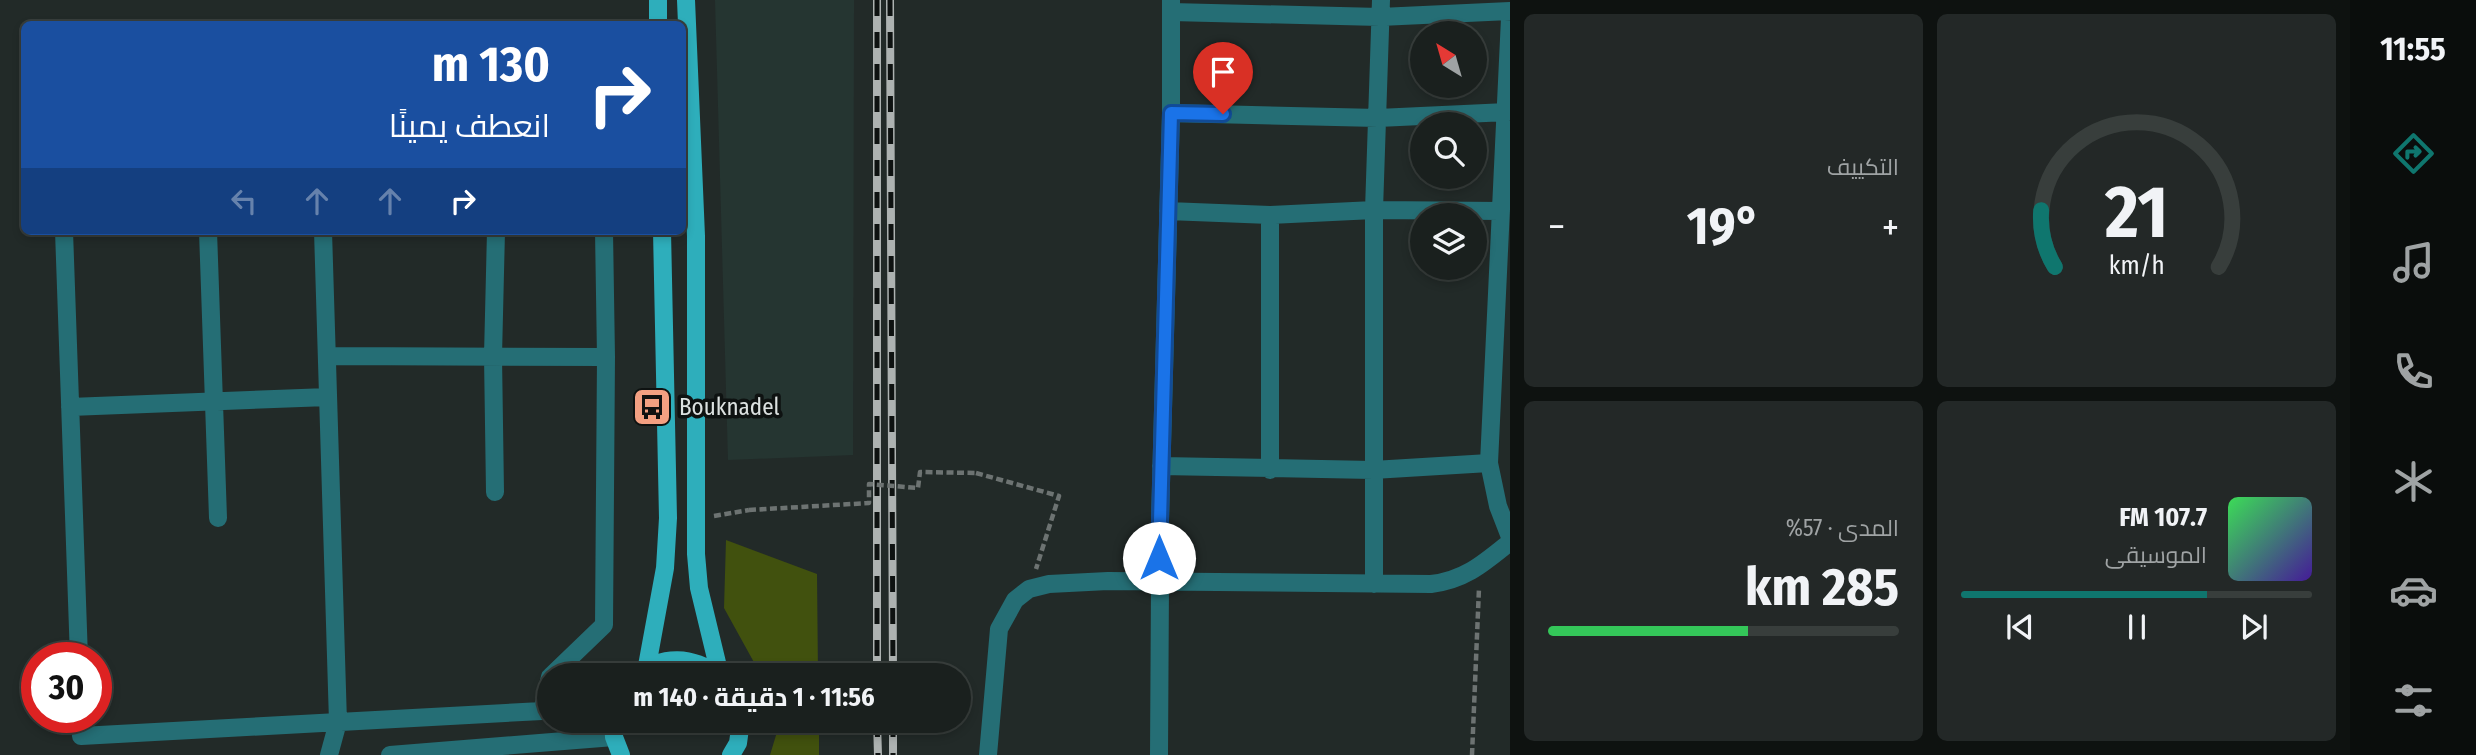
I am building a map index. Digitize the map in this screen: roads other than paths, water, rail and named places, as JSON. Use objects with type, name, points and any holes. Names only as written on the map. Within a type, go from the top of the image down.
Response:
[{"type":"main road","points":[[658,0],[658,21]]},
{"type":"main road","points":[[686,0],[696,236],[696,554],[699,588],[717,663]]},
{"type":"main road","points":[[643,663],[663,580],[668,517],[662,235]]},
{"type":"main road","points":[[658,663],[685,659],[700,663]]},
{"type":"main road","points":[[615,733],[621,755]]},
{"type":"main road","points":[[731,755],[738,743],[739,733]]},
{"type":"street","points":[[1158,755],[1153,583],[1159,558],[1171,113],[1171,6],[1510,11]]},
{"type":"street","points":[[1374,584],[1374,211],[1381,9]]},
{"type":"street","points":[[988,755],[999,629],[1015,600],[1029,589],[1049,584],[1374,584],[1451,581],[1480,566],[1510,540],[1498,506],[1489,463],[1510,18]]},
{"type":"street","points":[[1171,113],[1378,118],[1507,112]]},
{"type":"street","points":[[1168,211],[1270,215],[1374,211],[1501,211]]},
{"type":"street","points":[[1270,215],[1270,470]]},
{"type":"street","points":[[64,235],[78,642]]},
{"type":"street","points":[[208,235],[218,517]]},
{"type":"street","points":[[323,235],[338,722],[329,755]]},
{"type":"street","points":[[495,492],[493,356],[496,235]]},
{"type":"street","points":[[564,663],[604,625],[604,235]]},
{"type":"street","points":[[327,356],[606,357]]},
{"type":"street","points":[[70,407],[328,397]]},
{"type":"street","points":[[1161,466],[1373,470],[1489,463]]},
{"type":"street","points":[[81,733],[81,736],[537,710]]},
{"type":"street","points":[[390,755],[580,733]]},
{"type":"railway","points":[[877,0],[877,663]]},
{"type":"railway","points":[[890,0],[893,663]]},
{"type":"railway","points":[[877,733],[878,755]]},
{"type":"railway","points":[[893,733],[893,755]]},
{"type":"place","name":"Bouknadel","points":[[652,407]]}]
